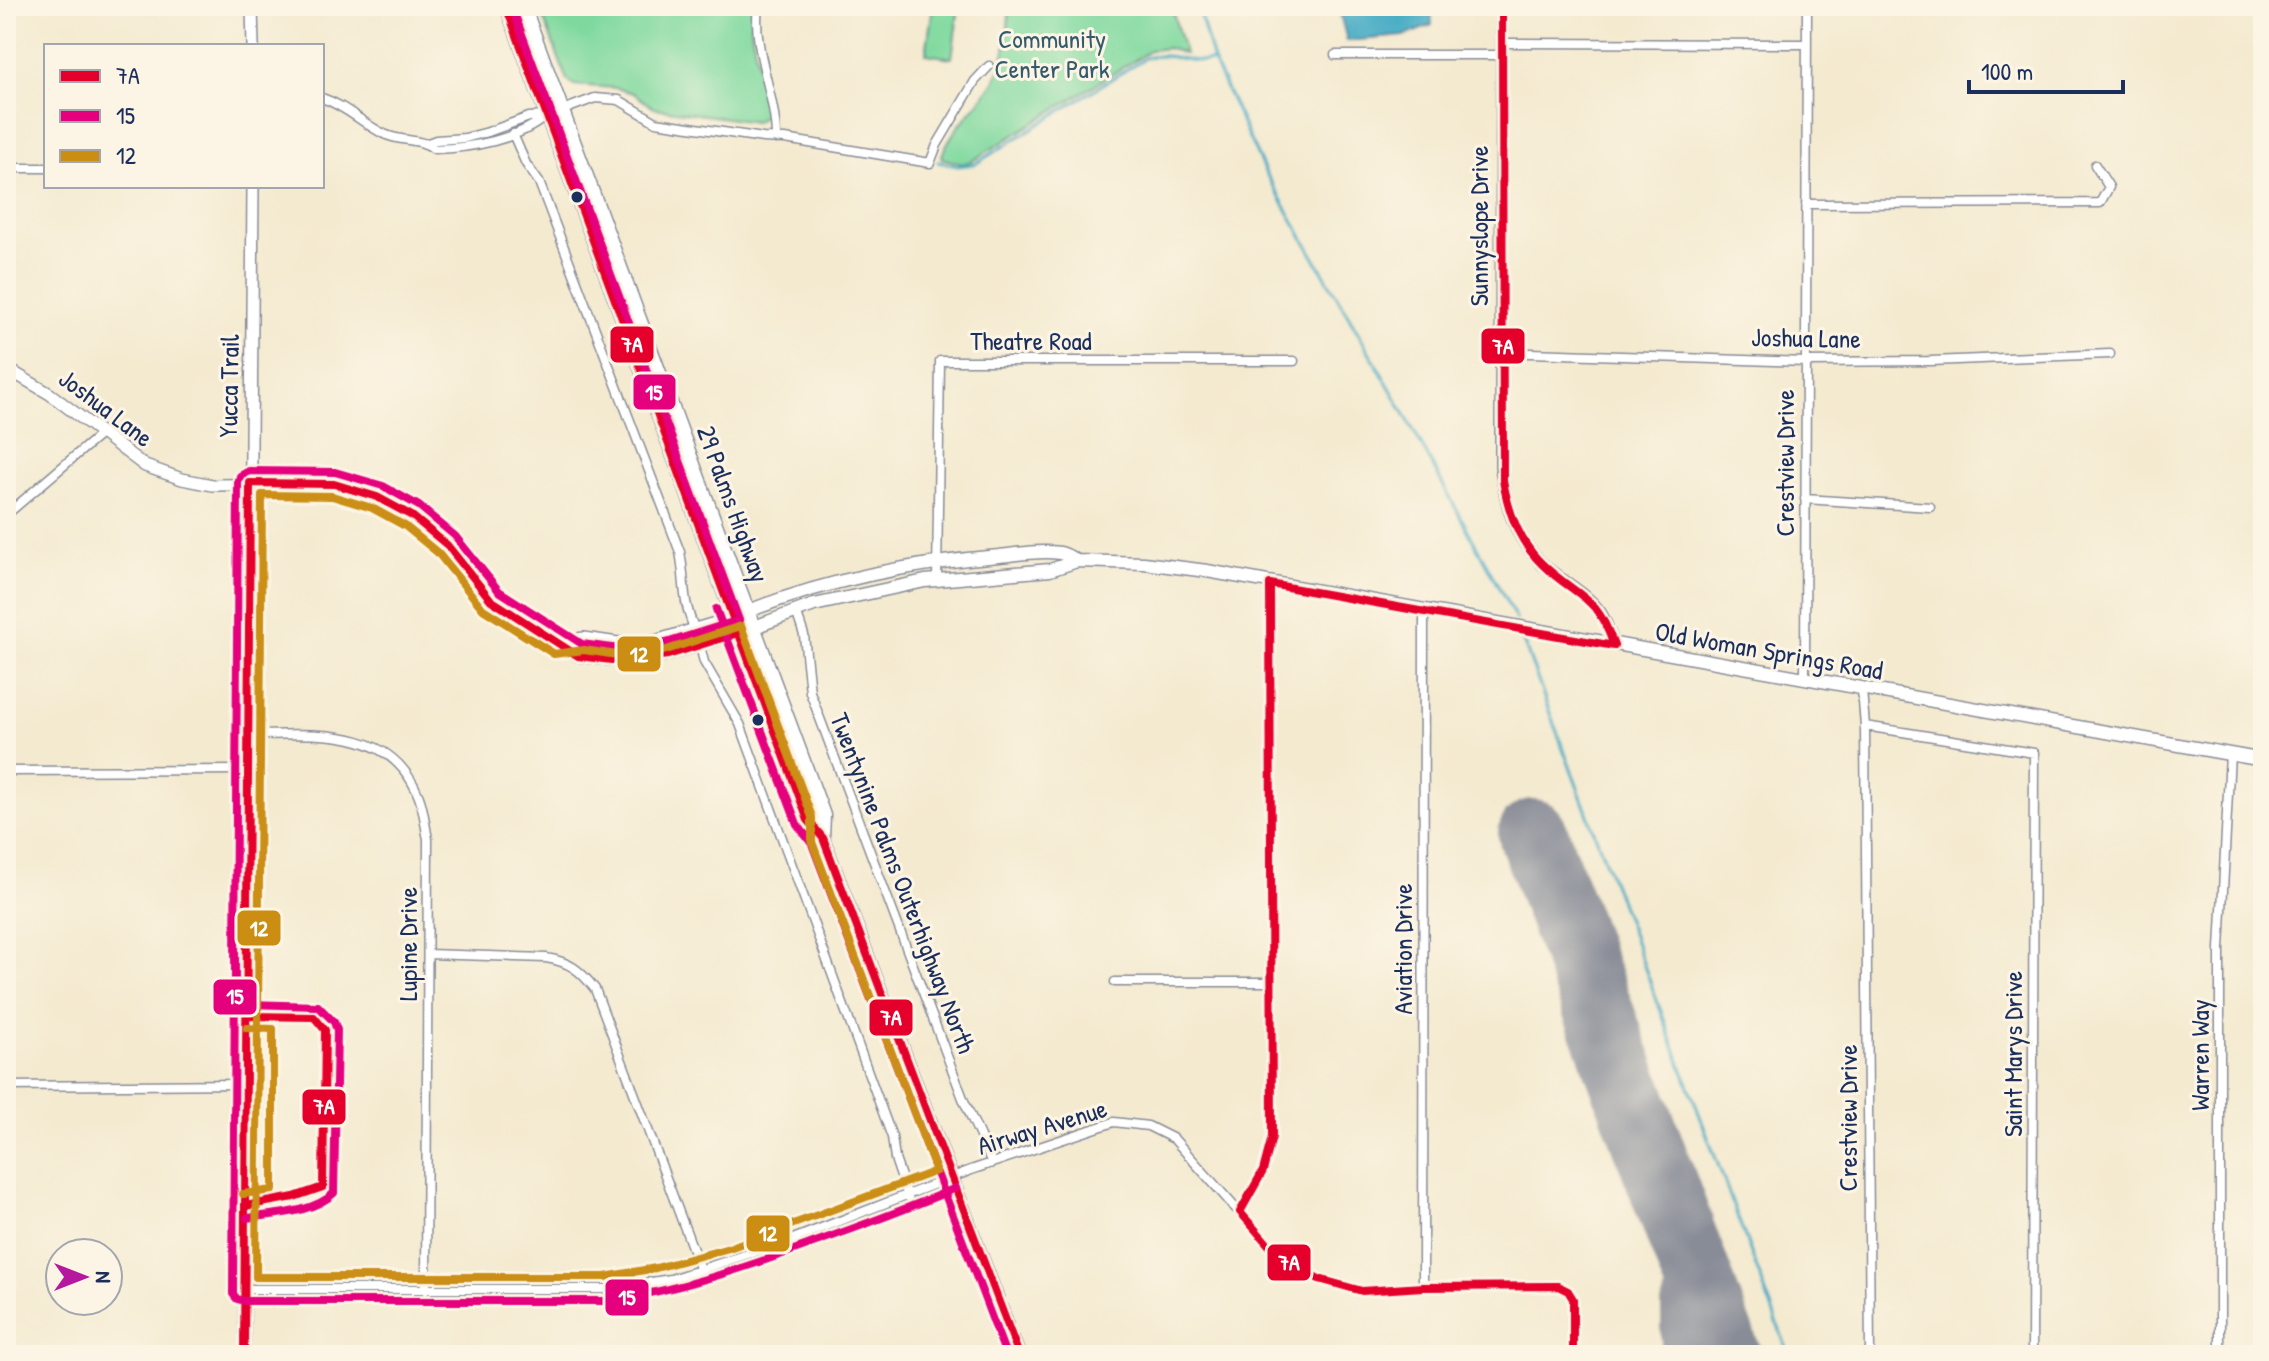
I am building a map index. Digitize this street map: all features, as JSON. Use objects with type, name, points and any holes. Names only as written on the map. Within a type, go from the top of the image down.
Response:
[{"type":"main road","points":[[252,6],[253,44]]},
{"type":"main road","name":"29 Palms Highway","points":[[506,6],[808,820],[823,838],[1019,1355]]},
{"type":"main road","name":"29 Palms Highway","points":[[524,6],[824,815],[823,838]]},
{"type":"main road","name":"Sunnyslope Drive","points":[[1502,6],[1503,491],[1522,541],[1541,563],[1599,611],[1614,646]]},
{"type":"main road","name":"Yucca Trail","points":[[244,1355],[253,188]]},
{"type":"main road","name":"Joshua Lane","points":[[6,368],[50,394],[145,466],[182,479],[212,485],[334,484],[377,497],[412,516],[447,545],[491,600],[578,656],[620,661],[668,655],[738,633]]},
{"type":"main road","name":"Old Woman Springs Road","points":[[732,618],[849,580],[937,563],[1028,553],[1063,553],[1077,561]]},
{"type":"main road","name":"Old Woman Springs Road","points":[[738,633],[796,611],[937,579],[1050,570],[1077,561],[1144,563],[1207,571],[2263,760]]},
{"type":"main road","points":[[557,642],[584,638],[618,643],[655,641],[732,618]]},
{"type":"street","points":[[758,6],[760,44],[773,98],[776,139]]},
{"type":"street","name":"Crestview Drive","points":[[1805,679],[1807,6]]},
{"type":"street","points":[[1335,55],[1806,44]]},
{"type":"street","points":[[428,143],[434,149],[490,141],[533,127],[547,116],[595,98],[619,100],[656,122],[930,163],[937,145],[975,81],[989,66]]},
{"type":"street","points":[[324,99],[347,108],[384,134],[406,142],[428,143],[465,138],[529,117],[547,116]]},
{"type":"street","points":[[513,134],[526,164],[539,182],[680,552],[682,595],[695,630]]},
{"type":"street","points":[[1806,204],[2100,203],[2109,187],[2095,165]]},
{"type":"street","points":[[6,168],[44,168]]},
{"type":"street","name":"Joshua Lane","points":[[1501,352],[1806,362],[2110,354]]},
{"type":"street","name":"Theatre Road","points":[[937,579],[940,361],[1294,361]]},
{"type":"street","points":[[6,515],[102,433]]},
{"type":"street","points":[[1805,499],[1930,507]]},
{"type":"street","points":[[1240,1212],[1263,1171],[1272,1137],[1270,584]]},
{"type":"street","name":"Twentynine Palms Outerhighway North","points":[[796,611],[804,635],[810,692],[964,1101],[992,1163]]},
{"type":"street","name":"Aviation Drive","points":[[1423,1287],[1424,611]]},
{"type":"street","points":[[700,646],[704,662],[740,724],[892,1137],[895,1159],[908,1197]]},
{"type":"street","name":"Crestview Drive","points":[[1862,690],[1865,726],[1870,1355]]},
{"type":"street","name":"Saint Marys Drive","points":[[1865,726],[2034,753],[2032,1355]]},
{"type":"street","name":"Lupine Drive","points":[[248,735],[329,735],[357,739],[386,752],[407,772],[420,798],[428,839],[426,1290]]},
{"type":"street","name":"Warren Way","points":[[2220,1355],[2220,949],[2230,754]]},
{"type":"street","points":[[6,771],[248,770]]},
{"type":"street","points":[[428,954],[546,958],[564,961],[579,969],[595,989],[701,1271]]},
{"type":"street","points":[[1115,982],[1271,982]]},
{"type":"street","points":[[6,1086],[246,1084]]},
{"type":"street","name":"Airway Avenue","points":[[244,1289],[606,1289],[671,1279],[908,1197],[951,1177],[1105,1125],[1130,1122],[1148,1126],[1174,1139],[1279,1257],[1319,1279],[1362,1291],[1423,1287],[1558,1286],[1568,1291],[1573,1299],[1573,1355]]},
{"type":"green space","points":[[539,6],[752,6],[751,29],[767,113],[755,122],[654,108],[633,93],[616,88],[574,85],[567,80]]},
{"type":"green space","points":[[933,6],[959,6],[952,58],[926,54]]},
{"type":"green space","name":"Community Center Park","points":[[1010,6],[1171,6],[1185,54],[1168,48],[1151,50],[972,161],[962,164],[941,158],[951,137],[999,72]]},
{"type":"water","points":[[1338,6],[1431,6],[1432,25],[1404,36],[1347,41]]},
{"type":"waterway","points":[[1198,6],[1213,61],[1264,170],[1397,400],[1516,619]]},
{"type":"waterway","points":[[938,162],[958,166],[975,164],[1145,58],[1162,56],[1213,61]]},
{"type":"waterway","points":[[1522,638],[1789,1355]]},
{"type":"taxiway","points":[[1675,1355],[1675,1305],[1682,1281],[1696,1274]]},
{"type":"runway","points":[[1533,834],[1726,1355]]},
{"type":"transit line","name":"7A","points":[[506,6],[808,820],[823,838],[1019,1355]]},
{"type":"transit line","name":"7A","points":[[1502,6],[1503,480],[1511,514],[1526,546],[1554,575],[1593,605],[1614,646]]},
{"type":"transit line","name":"15","points":[[513,10],[739,620],[666,643],[620,649],[582,644],[499,591],[455,536],[419,506],[383,486],[335,472],[249,471],[240,476],[233,1294],[244,1301],[608,1301],[660,1291],[737,1269],[956,1188]]},
{"type":"transit line","name":"7A","points":[[244,1355],[250,483],[334,484],[377,497],[412,516],[447,545],[491,600],[578,656],[620,661],[668,655],[738,633]]},
{"type":"transit line","name":"12","points":[[262,495],[332,496],[372,508],[405,526],[438,553],[483,609],[554,654],[584,650],[617,655],[657,653],[741,626],[812,817],[812,842],[936,1171],[729,1248],[656,1268],[605,1277],[256,1277],[262,495]]},
{"type":"transit line","name":"7A","points":[[1573,1355],[1573,1299],[1568,1291],[1558,1286],[1423,1287],[1362,1291],[1319,1279],[1279,1257],[1240,1212],[1263,1171],[1272,1137],[1270,584],[1614,646]]},
{"type":"transit line","name":"15","points":[[716,609],[797,824],[812,844],[1006,1355]]},
{"type":"transit line","name":"15","points":[[247,1004],[318,1006],[334,1022],[337,1030],[334,1193],[305,1209],[247,1218]]},
{"type":"transit line","name":"7A","points":[[245,1206],[294,1197],[323,1187],[325,1030],[314,1017],[247,1016]]},
{"type":"transit line","name":"12","points":[[243,1194],[273,1190],[273,1029],[247,1028]]}]
